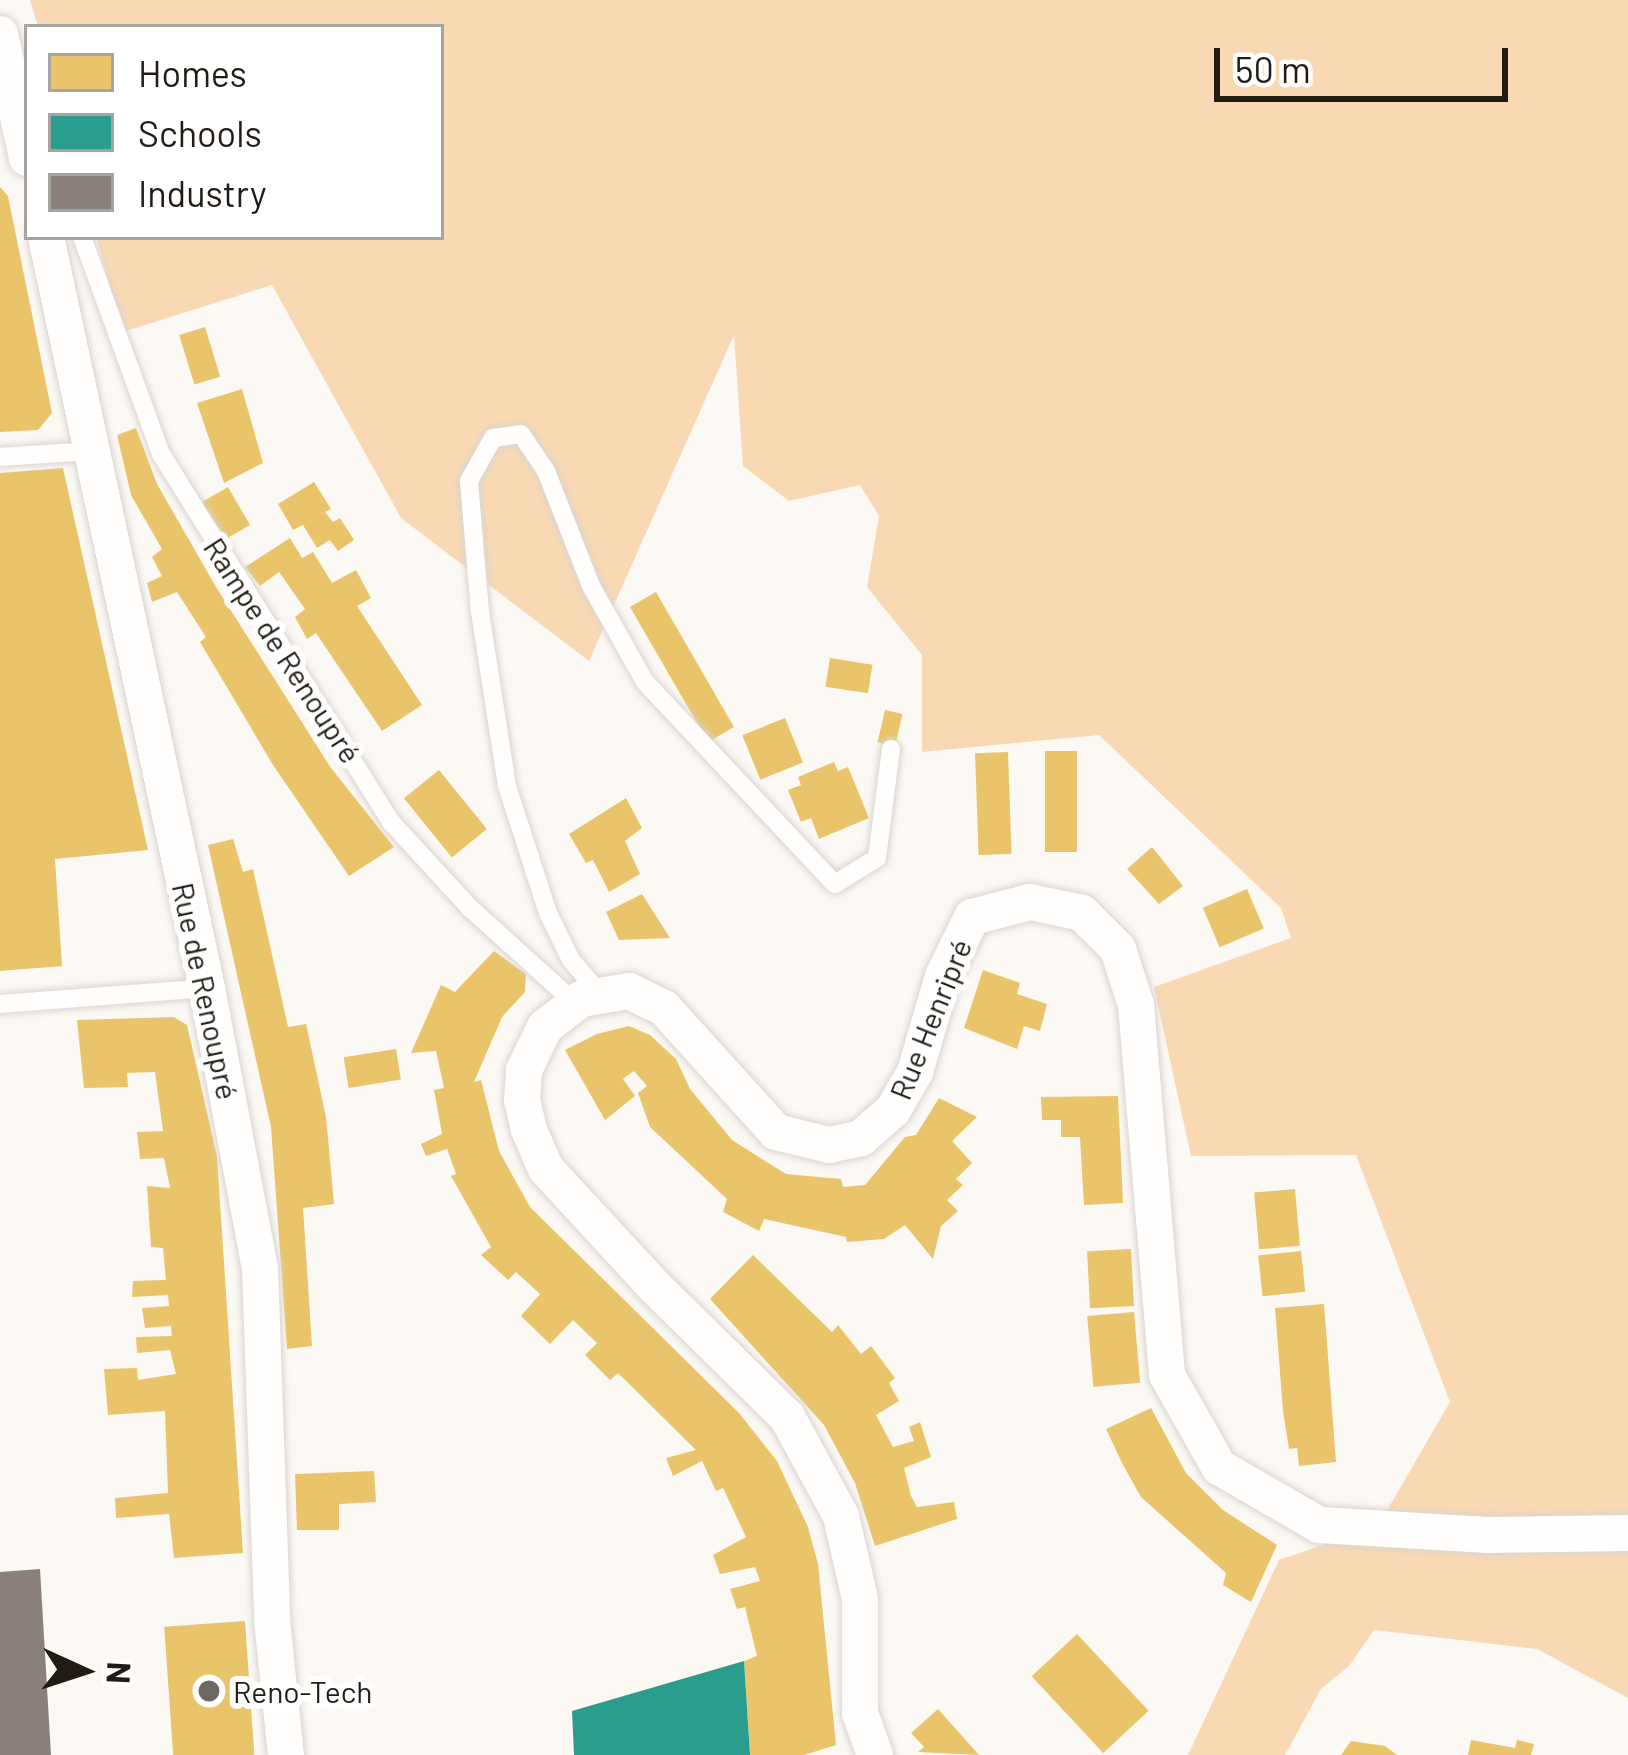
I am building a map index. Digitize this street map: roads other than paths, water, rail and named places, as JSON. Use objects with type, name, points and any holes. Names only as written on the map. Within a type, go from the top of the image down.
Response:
[{"type":"street","points":[[0,34],[17,147]]},
{"type":"street","name":"Rue de Renoupré","points":[[47,240],[207,988],[260,1268],[270,1582],[286,1755]]},
{"type":"street","name":"Rue Henripré","points":[[588,999],[628,991],[664,1008],[776,1132],[829,1145],[861,1138],[893,1110],[915,1072],[943,976],[972,916],[1030,902],[1082,913],[1118,949],[1136,1005],[1168,1375],[1219,1467],[1319,1525],[1488,1535],[1628,1532]]},
{"type":"street","points":[[588,999],[545,1027],[524,1070],[522,1100],[529,1130],[546,1169],[654,1286],[787,1417],[842,1516],[860,1599],[860,1713],[875,1755]]},
{"type":"lane","name":"Rampe de Renoupré","points":[[83,240],[161,454],[392,823],[470,908],[588,999]]},
{"type":"lane","points":[[588,999],[548,913],[507,786],[480,612],[470,482],[494,438],[520,434],[546,471],[591,586],[645,682],[835,884],[877,858],[891,749]]},
{"type":"lane","points":[[0,457],[92,451]]},
{"type":"lane","points":[[0,1004],[207,988]]},
{"type":"place","name":"Reno-Tech","points":[[209,1691]]}]
